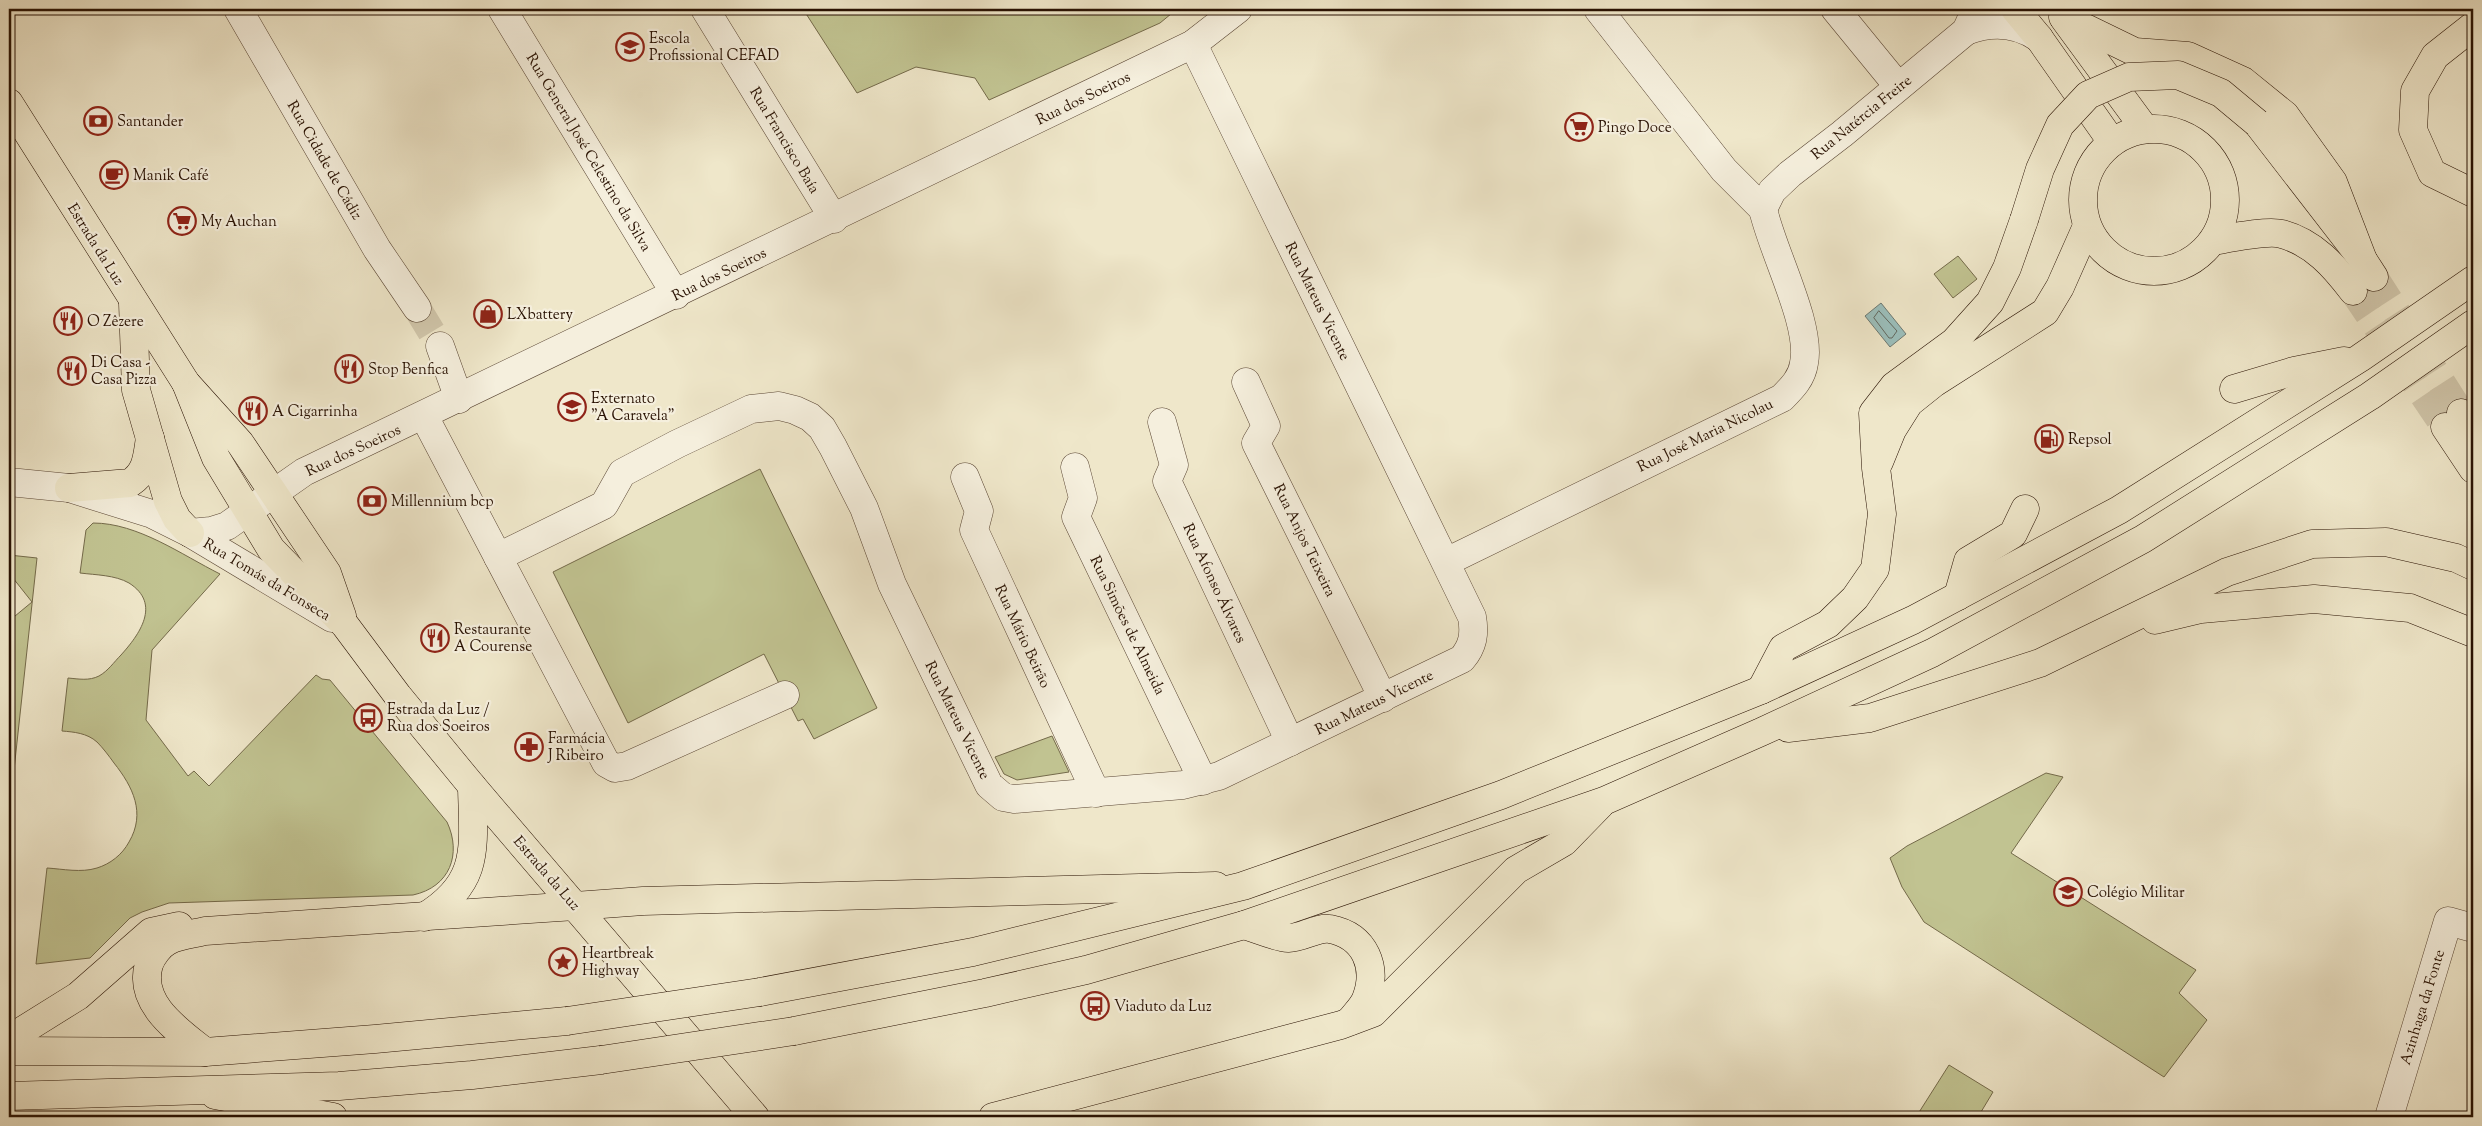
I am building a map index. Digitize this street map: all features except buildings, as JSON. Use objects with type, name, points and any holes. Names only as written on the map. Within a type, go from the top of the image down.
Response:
[{"type":"main road","points":[[2015,9],[2039,38],[2112,142]]},
{"type":"main road","points":[[2060,13],[2145,129]]},
{"type":"main road","points":[[2060,13],[2135,52],[2188,56],[2243,81],[2285,115],[2333,182],[2363,276]]},
{"type":"main road","points":[[2473,26],[2435,56],[2415,91],[2413,130],[2432,173],[2473,193]]},
{"type":"main road","points":[[1761,690],[1783,648],[1828,624],[1855,598],[1875,569],[1882,514],[1876,468],[1873,413],[1894,386],[1954,342],[1990,302],[2006,268],[2040,169],[2060,125],[2088,95],[2129,77],[2178,75],[2220,93],[2257,122],[2363,276]]},
{"type":"main road","name":"Estrada da Luz","points":[[9,104],[186,383],[240,443],[326,573],[345,625]]},
{"type":"main road","points":[[2145,129],[2169,130],[2191,138],[2209,153],[2221,173],[2226,196],[2223,220],[2213,241],[2198,257],[2178,268],[2157,271],[2135,269],[2115,260],[2104,250],[2087,226],[2082,203],[2085,180],[2095,159],[2112,142],[2128,133],[2145,129]]},
{"type":"main road","points":[[1876,468],[1892,430],[1909,403],[1934,383],[2045,312],[2060,287],[2087,226]]},
{"type":"main road","points":[[2213,241],[2281,233],[2315,249],[2337,269],[2363,276]]},
{"type":"main road","points":[[9,1051],[205,1052],[375,1039],[567,1021],[760,992],[973,952],[1243,886],[1501,795],[1761,690],[1914,620],[2119,510],[2360,358],[2473,280]]},
{"type":"main road","points":[[133,302],[136,390],[168,501],[177,519],[190,533]]},
{"type":"main road","points":[[9,1096],[339,1086],[472,1075],[602,1060],[794,1031],[985,993],[1086,970],[1244,925],[1604,801],[1761,732],[1932,652],[2143,539],[2370,396],[2473,324]]},
{"type":"main road","points":[[2234,389],[2294,371],[2360,358]]},
{"type":"main road","name":"Estrada da Luz","points":[[186,383],[216,458],[271,549],[345,625],[398,696],[472,786],[755,1117]]},
{"type":"main road","points":[[2463,423],[2473,469]]},
{"type":"main road","points":[[69,488],[121,485],[138,478],[146,464],[150,437]]},
{"type":"main road","points":[[1958,596],[1968,562],[2013,534],[2026,509]]},
{"type":"main road","points":[[1761,732],[1870,718],[2040,663],[2227,572],[2312,544],[2386,542],[2456,558],[2473,566]]},
{"type":"main road","points":[[2102,633],[2201,609],[2314,600],[2410,608],[2473,634]]},
{"type":"main road","points":[[424,917],[454,895],[467,876],[473,840],[472,786]]},
{"type":"main road","points":[[993,1117],[1348,1023],[1373,1013],[1516,870],[1564,842],[1604,801]]},
{"type":"main road","points":[[205,1052],[169,1024],[152,999],[146,975],[152,957],[168,940],[206,931],[642,901],[1243,886]]},
{"type":"main road","points":[[1244,925],[1289,938],[1328,929],[1348,935],[1363,947],[1371,963],[1370,985],[1365,1002],[1348,1023]]},
{"type":"main road","points":[[9,1039],[78,996],[115,966],[138,941],[151,932],[176,926],[206,931]]},
{"type":"main road","points":[[189,1091],[333,1117]]},
{"type":"street","name":"Rua Cidade de Cádiz","points":[[238,9],[377,249],[417,308]]},
{"type":"street","name":"Rua General José Celestino da Silva","points":[[502,9],[676,295]]},
{"type":"street","name":"Rua Francisco Baía","points":[[705,9],[834,219]]},
{"type":"street","name":"Rua dos Soeiros","points":[[248,511],[304,472],[834,219],[1193,44],[1238,9]]},
{"type":"street","points":[[1598,9],[1724,170],[1763,209]]},
{"type":"street","points":[[1835,9],[1898,86]]},
{"type":"street","name":"Rua Natércia Freire","points":[[1763,209],[1772,191],[1790,174],[1898,86],[1971,20],[1992,24],[2014,25],[2039,38]]},
{"type":"street","name":"Rua Mateus Vicente","points":[[498,557],[604,505],[622,473],[751,409],[779,406],[802,413],[822,428],[833,446],[864,508],[892,584],[989,785],[1003,797],[1014,799],[1096,793],[1203,781],[1219,776],[1462,659],[1468,651],[1474,629],[1472,617],[1193,44]]},
{"type":"street","name":"Rua José Maria Nicolau","points":[[1446,562],[1782,398],[1791,389],[1798,380],[1804,364],[1804,334],[1767,230],[1763,209]]},
{"type":"street","points":[[440,346],[459,399]]},
{"type":"street","name":"Rua Anjos Teixeira","points":[[1246,382],[1266,426],[1256,443],[1383,698]]},
{"type":"street","points":[[424,416],[604,760],[611,766],[627,766],[785,695]]},
{"type":"street","name":"Rua Afonso Álvares","points":[[1162,422],[1174,465],[1167,481],[1290,742]]},
{"type":"street","name":"Rua Simões de Almeida","points":[[1075,467],[1083,498],[1076,518],[1203,781]]},
{"type":"street","name":"Rua Mário Beirão","points":[[965,477],[979,511],[974,530],[1096,793]]},
{"type":"street","name":"Rua Tomás da Fonseca","points":[[9,482],[69,488],[147,512],[190,533],[345,625]]},
{"type":"street","name":"Rua Tomás da Fonseca","points":[[190,533],[211,531],[228,526],[248,511]]},
{"type":"street","name":"Azinhaga da Fonte","points":[[2389,1117],[2448,922],[2473,928]]},
{"type":"green space","points":[[803,9],[1177,9],[1160,23],[989,100],[975,78],[916,67],[857,93]]},
{"type":"green space","points":[[1958,256],[1977,279],[1953,298],[1934,274]]},
{"type":"green space","points":[[760,469],[877,708],[814,739],[803,719],[798,721],[764,654],[628,723],[553,572]]},
{"type":"green space","points":[[93,523],[110,524],[143,534],[220,574],[152,650],[146,720],[188,776],[194,771],[209,786],[316,675],[322,679],[330,680],[447,822],[451,834],[453,857],[450,868],[436,885],[426,891],[413,895],[169,903],[130,918],[90,958],[36,964],[47,868],[85,870],[106,864],[119,855],[126,847],[134,831],[136,821],[137,811],[132,791],[104,749],[85,735],[62,731],[68,678],[91,679],[105,672],[121,655],[140,629],[146,610],[144,600],[139,591],[124,580],[80,573],[86,530]]},
{"type":"green space","points":[[9,555],[37,558],[14,770],[9,770],[9,621],[32,602],[9,573]]},
{"type":"green space","points":[[1052,736],[1069,772],[1017,780],[1004,774],[995,757]]},
{"type":"green space","points":[[2046,773],[2063,777],[2011,853],[2196,970],[2179,993],[2207,1020],[2164,1077],[1924,922],[1902,887],[1890,858],[1907,846]]},
{"type":"green space","points":[[1949,1065],[1993,1092],[1978,1117],[1916,1117]]},
{"type":"water","points":[[1881,303],[1906,334],[1890,347],[1865,316]]},
{"type":"tunnel","points":[[2374,277],[2461,413]]},
{"type":"tunnel","points":[[2353,291],[2445,427]]},
{"type":"tunnel","points":[[417,308],[440,346]]},
{"type":"place","name":"Escola Profissional CEFAD","points":[[630,47]]},
{"type":"place","name":"Santander","points":[[98,121]]},
{"type":"place","name":"Pingo Doce","points":[[1579,127]]},
{"type":"place","name":"Manik Café","points":[[114,175]]},
{"type":"place","name":"My Auchan","points":[[182,221]]},
{"type":"place","name":"LXbattery","points":[[488,314]]},
{"type":"place","name":"O Zêzere","points":[[68,321]]},
{"type":"place","name":"Stop Benfica","points":[[349,369]]},
{"type":"place","name":"Di Casa - Casa Pizza","points":[[72,371]]},
{"type":"place","name":"Externato \"A Caravela\"","points":[[572,407]]},
{"type":"place","name":"A Cigarrinha","points":[[253,411]]},
{"type":"place","name":"Repsol","points":[[2049,439]]},
{"type":"place","name":"Millennium bcp","points":[[372,501]]},
{"type":"place","name":"Restaurante A Courense","points":[[435,638]]},
{"type":"place","name":"Estrada da Luz / Rua dos Soeiros","points":[[368,718]]},
{"type":"place","name":"Farmácia J Ribeiro","points":[[529,747]]},
{"type":"place","name":"Colégio Militar","points":[[2068,892]]},
{"type":"place","name":"Heartbreak Highway","points":[[563,962]]},
{"type":"place","name":"Viaduto da Luz","points":[[1095,1006]]}]
